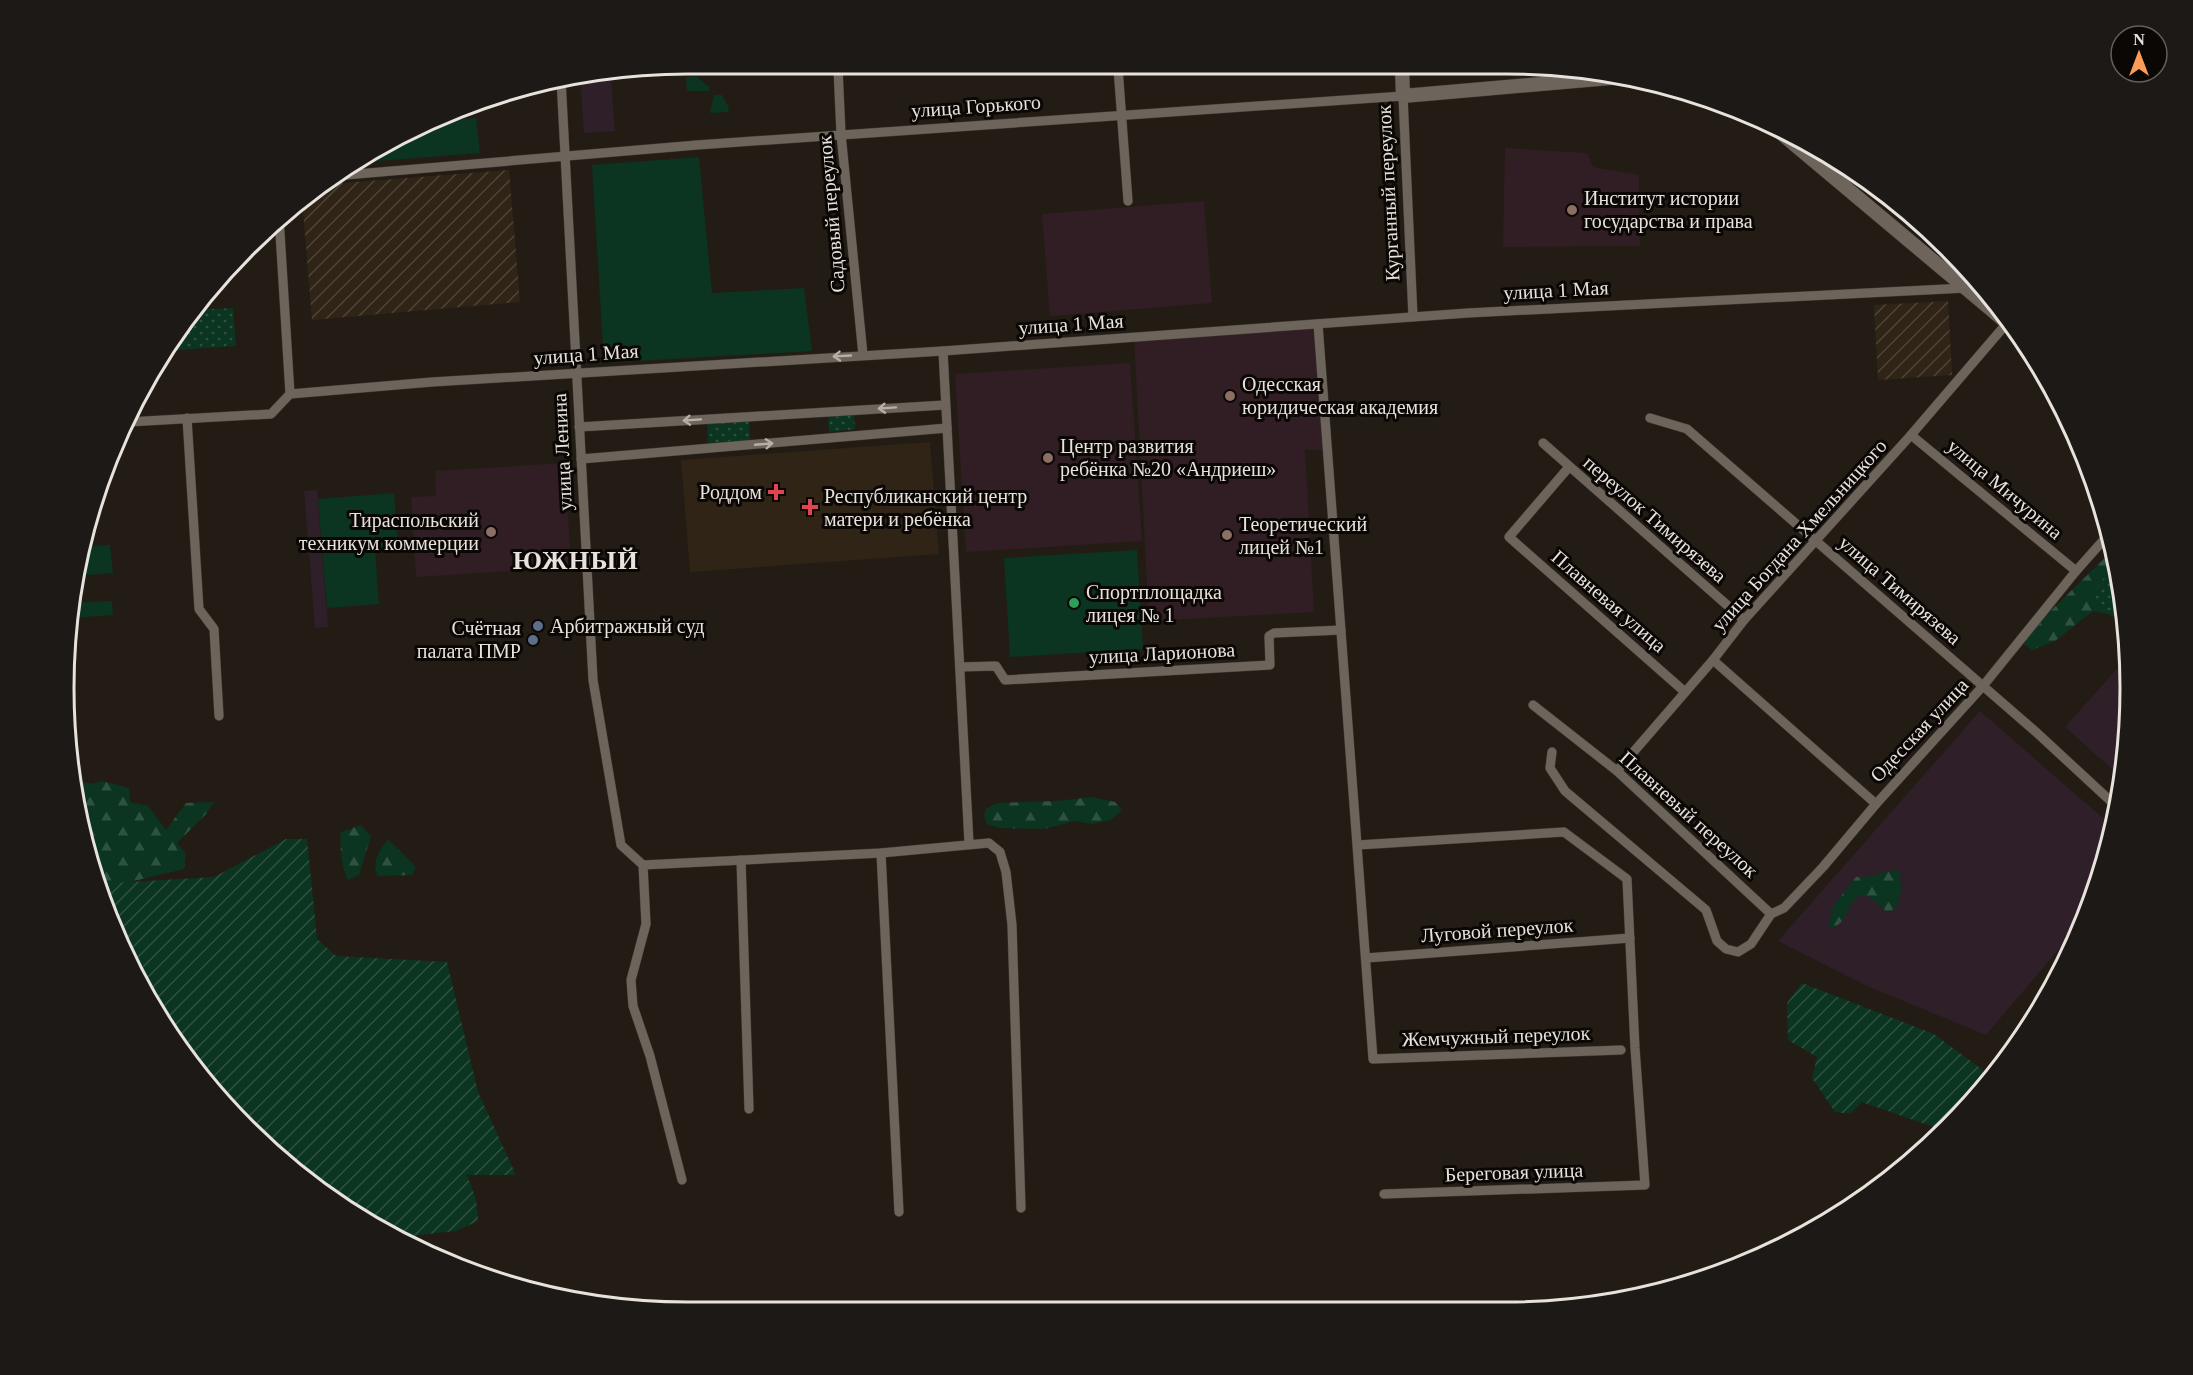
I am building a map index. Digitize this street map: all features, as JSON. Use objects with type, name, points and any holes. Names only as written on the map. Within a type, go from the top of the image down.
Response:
[{"type":"street","name":"Садовый переулок","points":[[838,74],[841,134],[863,355]]},
{"type":"street","points":[[1118,74],[1128,201]]},
{"type":"street","name":"Курганный переулок","points":[[1402,74],[1413,317]]},
{"type":"street","name":"улица Горького","points":[[350,175],[841,134],[1403,96],[1590,80]]},
{"type":"street","name":"улица Ленина","points":[[561,87],[593,680],[621,845],[643,865]]},
{"type":"street","points":[[1810,154],[1984,303]]},
{"type":"street","points":[[134,422],[271,414],[290,394],[280,229]]},
{"type":"street","name":"улица 1 Мая","points":[[290,394],[432,381],[943,351],[1413,317],[1966,288]]},
{"type":"street","points":[[1318,324],[1366,958]]},
{"type":"street","name":"улица Богдана Хмельницкого","points":[[1617,771],[1713,660],[1744,620],[2005,331]]},
{"type":"street","points":[[943,351],[969,843]]},
{"type":"street","points":[[579,428],[945,405]]},
{"type":"street","points":[[187,418],[199,609],[214,629],[219,716]]},
{"type":"street","name":"улица Тимирязева","points":[[1650,418],[1687,429],[2109,800]]},
{"type":"street","points":[[580,459],[946,428]]},
{"type":"street","name":"улица Мичурина","points":[[1911,435],[2076,571]]},
{"type":"street","name":"переулок Тимирязева","points":[[1542,443],[1744,620]]},
{"type":"street","name":"Плавневая улица","points":[[1569,467],[1509,537],[1685,692]]},
{"type":"street","name":"Одесская улица","points":[[1552,752],[1550,768],[1565,791],[1706,910],[1717,941],[1726,949],[1738,952],[1751,944],[1772,914],[1784,908],[1803,889],[1876,804],[1983,687],[2102,542]]},
{"type":"street","name":"улица Ларионова","points":[[960,668],[996,666],[1005,680],[1270,665],[1268,641],[1269,636],[1274,633],[1341,630]]},
{"type":"street","points":[[1713,660],[1876,804]]},
{"type":"street","name":"Плавневый переулок","points":[[1533,705],[1617,771],[1772,914]]},
{"type":"street","points":[[1358,845],[1564,832],[1627,879],[1630,938]]},
{"type":"street","points":[[682,1180],[650,1056],[633,1006],[631,980],[646,924],[643,865],[881,853],[969,843],[989,843],[1000,852],[1006,872],[1012,925],[1021,1208]]},
{"type":"street","points":[[881,853],[899,1212]]},
{"type":"street","points":[[741,860],[749,1109]]},
{"type":"street","name":"Луговой переулок","points":[[1366,958],[1630,938]]},
{"type":"street","name":"Береговая улица","points":[[1384,1194],[1645,1185],[1630,938]]},
{"type":"street","name":"Жемчужный переулок","points":[[1366,958],[1373,1059],[1621,1050]]},
{"type":"shaded area","points":[[611,79],[615,131],[584,133],[581,83]]},
{"type":"shaded area","name":"Институт истории государства и права","points":[[1505,148],[1587,153],[1593,167],[1639,175],[1640,246],[1503,247]]},
{"type":"shaded area","points":[[509,170],[520,302],[312,320],[303,209],[337,184]]},
{"type":"shaded area","points":[[1204,201],[1212,303],[1050,316],[1042,214]]},
{"type":"shaded area","points":[[1948,301],[1952,375],[1878,380],[1874,305]]},
{"type":"shaded area","points":[[1318,324],[1327,450],[1305,450],[1314,612],[1149,621],[1134,337]]},
{"type":"shaded area","name":"Центр развития ребёнка №20 «Андриеш»","points":[[1130,363],[1142,541],[966,552],[955,374]]},
{"type":"shaded area","name":"Республиканский центр матери и ребёнка","points":[[930,442],[939,554],[690,572],[681,460]]},
{"type":"shaded area","name":"Тираспольский техникум коммерции","points":[[565,463],[571,567],[416,577],[411,497],[436,496],[435,471]]},
{"type":"shaded area","points":[[317,490],[328,627],[315,628],[304,491]]},
{"type":"shaded area","points":[[2119,667],[2118,728],[2114,770],[2065,727]]},
{"type":"shaded area","points":[[1980,711],[2105,820],[2087,885],[2063,945],[1986,1035],[1867,986],[1778,941]]},
{"type":"green space","points":[[696,76],[709,87],[709,91],[687,91],[686,77]]},
{"type":"green space","points":[[714,95],[722,95],[729,108],[728,112],[710,113]]},
{"type":"green space","points":[[476,118],[480,153],[371,162],[416,137],[454,120]]},
{"type":"green space","points":[[699,157],[712,293],[804,288],[812,351],[604,363],[592,165]]},
{"type":"green space","points":[[233,308],[236,346],[174,350],[200,314],[204,309]]},
{"type":"green space","points":[[854,415],[855,429],[829,432],[828,417]]},
{"type":"green space","points":[[749,421],[750,440],[708,443],[707,424]]},
{"type":"green space","points":[[394,493],[398,547],[375,550],[379,604],[327,608],[318,499]]},
{"type":"green space","points":[[110,545],[113,573],[84,575],[90,546]]},
{"type":"green space","name":"Спортплощадка лицея № 1","points":[[1137,550],[1143,649],[1010,657],[1004,558]]},
{"type":"green space","points":[[2106,557],[2115,618],[2112,615],[2093,611],[2055,641],[2032,650],[2024,644],[2035,626]]},
{"type":"green space","points":[[2109,573],[2115,619],[2089,596]]},
{"type":"green space","points":[[112,601],[113,615],[78,618],[80,603]]},
{"type":"green space","points":[[81,781],[91,784],[102,781],[129,788],[130,802],[148,806],[166,830],[186,803],[214,802],[206,814],[177,843],[186,854],[184,869],[106,886],[94,846]]},
{"type":"green space","points":[[1092,797],[1115,802],[1122,810],[1111,820],[1092,824],[1075,821],[1044,829],[1000,828],[987,824],[984,816],[986,809],[997,803]]},
{"type":"green space","points":[[361,825],[371,836],[359,875],[348,880],[344,870],[341,832]]},
{"type":"green space","points":[[286,839],[307,839],[317,939],[336,956],[447,962],[478,1092],[516,1175],[467,1175],[476,1199],[478,1221],[456,1231],[412,1236],[380,1219],[314,1175],[283,1149],[253,1122],[200,1061],[177,1029],[137,959],[106,883],[214,877]]},
{"type":"green space","points":[[388,839],[416,867],[412,875],[378,876],[376,861]]},
{"type":"green space","points":[[1893,870],[1900,871],[1901,890],[1897,908],[1887,912],[1870,897],[1860,895],[1852,903],[1841,922],[1831,928],[1829,925],[1833,906],[1856,877],[1866,877]]},
{"type":"green space","points":[[1802,983],[1934,1034],[1984,1071],[1934,1127],[1862,1102],[1850,1114],[1835,1112],[1812,1078],[1817,1057],[1788,1040],[1787,1003]]},
{"type":"place","name":"Институт истории государства и права","points":[[1572,210]]},
{"type":"place","name":"Одесская юридическая академия","points":[[1230,396]]},
{"type":"place","name":"Центр развития ребёнка №20 «Андриеш»","points":[[1048,458]]},
{"type":"place","name":"Роддом","points":[[776,492]]},
{"type":"place","name":"Республиканский центр матери и ребёнка","points":[[810,507]]},
{"type":"place","name":"Тираспольский техникум коммерции","points":[[491,532]]},
{"type":"place","name":"Теоретический лицей №1","points":[[1227,535]]},
{"type":"place","name":"Спортплощадка лицея № 1","points":[[1074,603]]},
{"type":"place","name":"Арбитражный суд","points":[[538,626]]},
{"type":"place","name":"Счётная палата ПМР","points":[[533,640]]},
{"type":"district","name":"ЮЖНЫЙ","points":[[576,560]]}]
